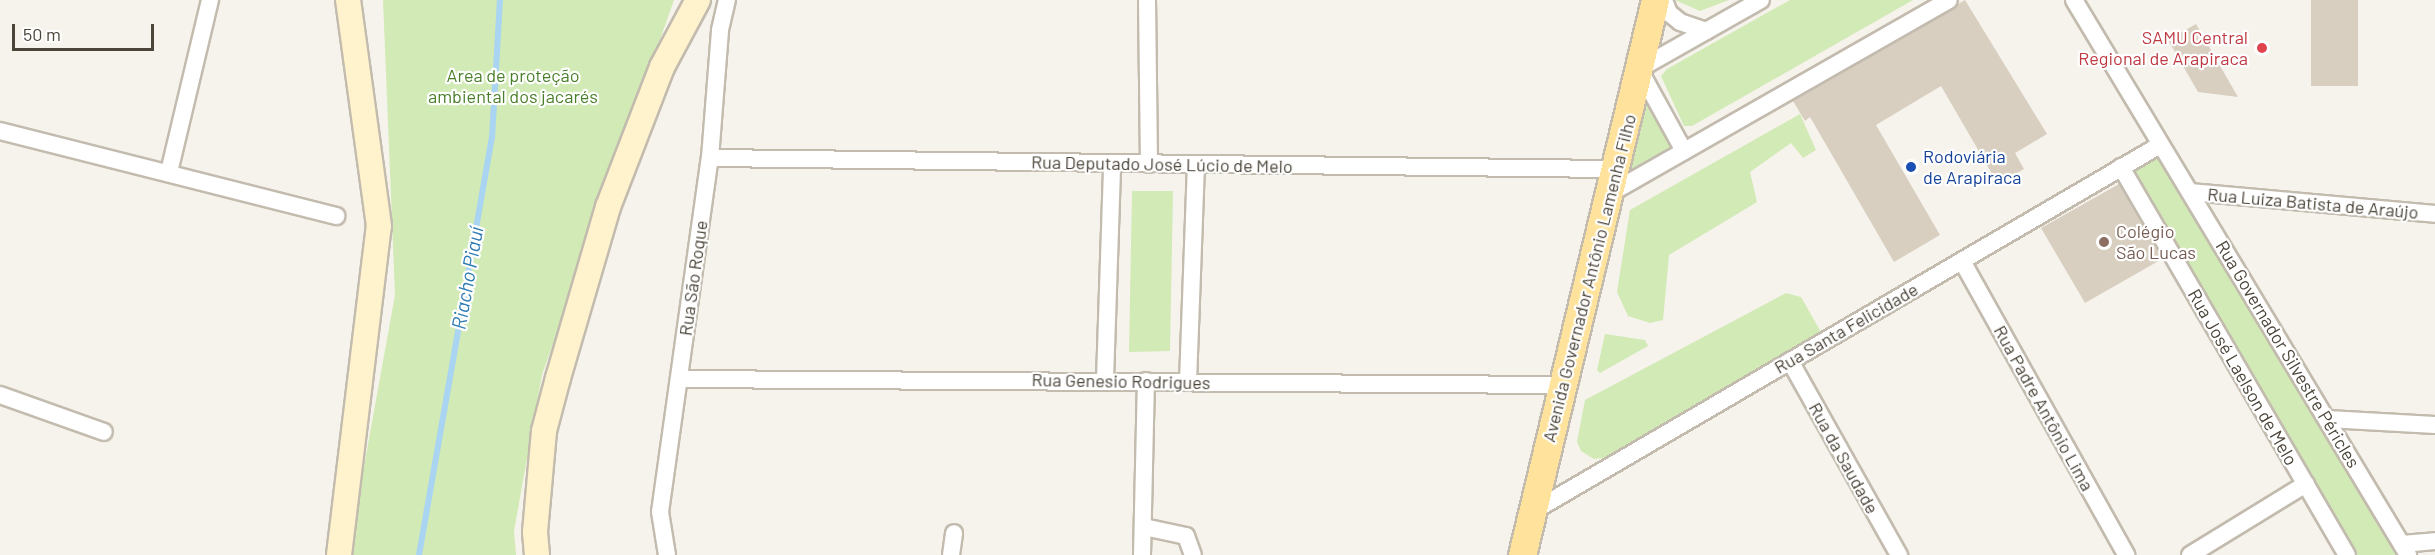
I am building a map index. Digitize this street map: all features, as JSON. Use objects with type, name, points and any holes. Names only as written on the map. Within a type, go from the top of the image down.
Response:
[{"type":"main road","points":[[339,555],[379,226],[348,0]]},
{"type":"main road","points":[[537,555],[535,532],[544,431],[561,366],[608,207],[662,67],[698,0]]},
{"type":"main road","name":"Avenida Governador Antônio Lamenha Filho","points":[[1522,555],[1655,0]]},
{"type":"street","points":[[169,172],[210,0]]},
{"type":"street","name":"Rua São Roque","points":[[667,555],[660,512],[710,158],[720,30],[727,0]]},
{"type":"street","points":[[1147,0],[1149,164]]},
{"type":"street","points":[[1664,0],[1669,13],[1680,22],[1706,31]]},
{"type":"street","points":[[1684,151],[1639,69],[1761,0]]},
{"type":"street","points":[[1612,182],[1684,151],[1949,0]]},
{"type":"street","name":"Rua Governador Silvestre Péricles","points":[[2074,0],[2405,550]]},
{"type":"street","points":[[0,131],[336,216]]},
{"type":"street","name":"Rua Santa Felicidade","points":[[1532,512],[2160,145]]},
{"type":"street","name":"Rua Deputado José Lúcio de Melo","points":[[710,158],[1196,165],[1612,182]]},
{"type":"street","points":[[1105,380],[1112,164]]},
{"type":"street","points":[[1188,382],[1196,165]]},
{"type":"street","name":"Rua José Laelson de Melo","points":[[2121,167],[2348,555]]},
{"type":"street","name":"Rua Luiza Batista de Araújo","points":[[2190,192],[2435,214]]},
{"type":"street","name":"Rua Padre Antônio Lima","points":[[1962,261],[2126,555]]},
{"type":"street","name":"Rua da Saudade","points":[[1790,362],[1899,555]]},
{"type":"street","name":"Rua Genesio Rodrigues","points":[[680,379],[1105,380],[1563,386]]},
{"type":"street","points":[[1142,555],[1146,381]]},
{"type":"street","points":[[0,395],[104,432]]},
{"type":"street","points":[[2328,419],[2435,425]]},
{"type":"street","points":[[2190,555],[2306,484]]},
{"type":"street","points":[[1144,527],[1186,536],[1193,555]]},
{"type":"street","points":[[951,555],[954,533]]},
{"type":"street","points":[[2405,550],[2435,541]]},
{"type":"green space","name":"Area de proteção ambiental dos jacarés","points":[[383,0],[674,0],[542,375],[514,531],[516,555],[348,555],[395,295]]},
{"type":"green space","points":[[1675,0],[1729,0],[1700,11]]},
{"type":"green space","points":[[1790,0],[1913,0],[1692,126],[1684,126],[1661,76],[1667,69]]},
{"type":"green space","points":[[1639,69],[1684,151],[1609,194]]},
{"type":"green space","points":[[1800,114],[1816,150],[1803,158],[1791,143],[1750,172],[1757,202],[1669,255],[1663,320],[1650,323],[1628,316],[1617,292],[1630,210]]},
{"type":"green space","points":[[2160,145],[2408,555],[2347,555],[2121,167]]},
{"type":"green space","points":[[1132,191],[1173,191],[1170,351],[1129,352]]},
{"type":"green space","points":[[1786,293],[1801,297],[1822,334],[1609,457],[1594,459],[1581,451],[1577,442],[1585,400]]},
{"type":"green space","points":[[1605,334],[1645,340],[1648,346],[1600,373],[1597,370]]},
{"type":"building","points":[[1965,0],[2047,134],[2015,153],[2024,169],[1998,184],[1941,86],[1876,125],[1940,235],[1894,262],[1810,117],[1805,121],[1793,101]]},
{"type":"building","points":[[2311,0],[2358,0],[2358,86],[2311,86]]},
{"type":"building","points":[[2196,24],[2238,97],[2198,92],[2168,40]]},
{"type":"building","name":"Colégio São Lucas","points":[[2119,184],[2162,259],[2085,303],[2041,228]]},
{"type":"waterway","name":"Riacho Piauí","points":[[419,555],[492,138],[500,0]]},
{"type":"place","name":"SAMU Central Regional de Arapiraca","points":[[2262,48]]},
{"type":"place","name":"Rodoviária de Arapiraca","points":[[1911,167]]},
{"type":"place","name":"Colégio São Lucas","points":[[2104,242]]}]
